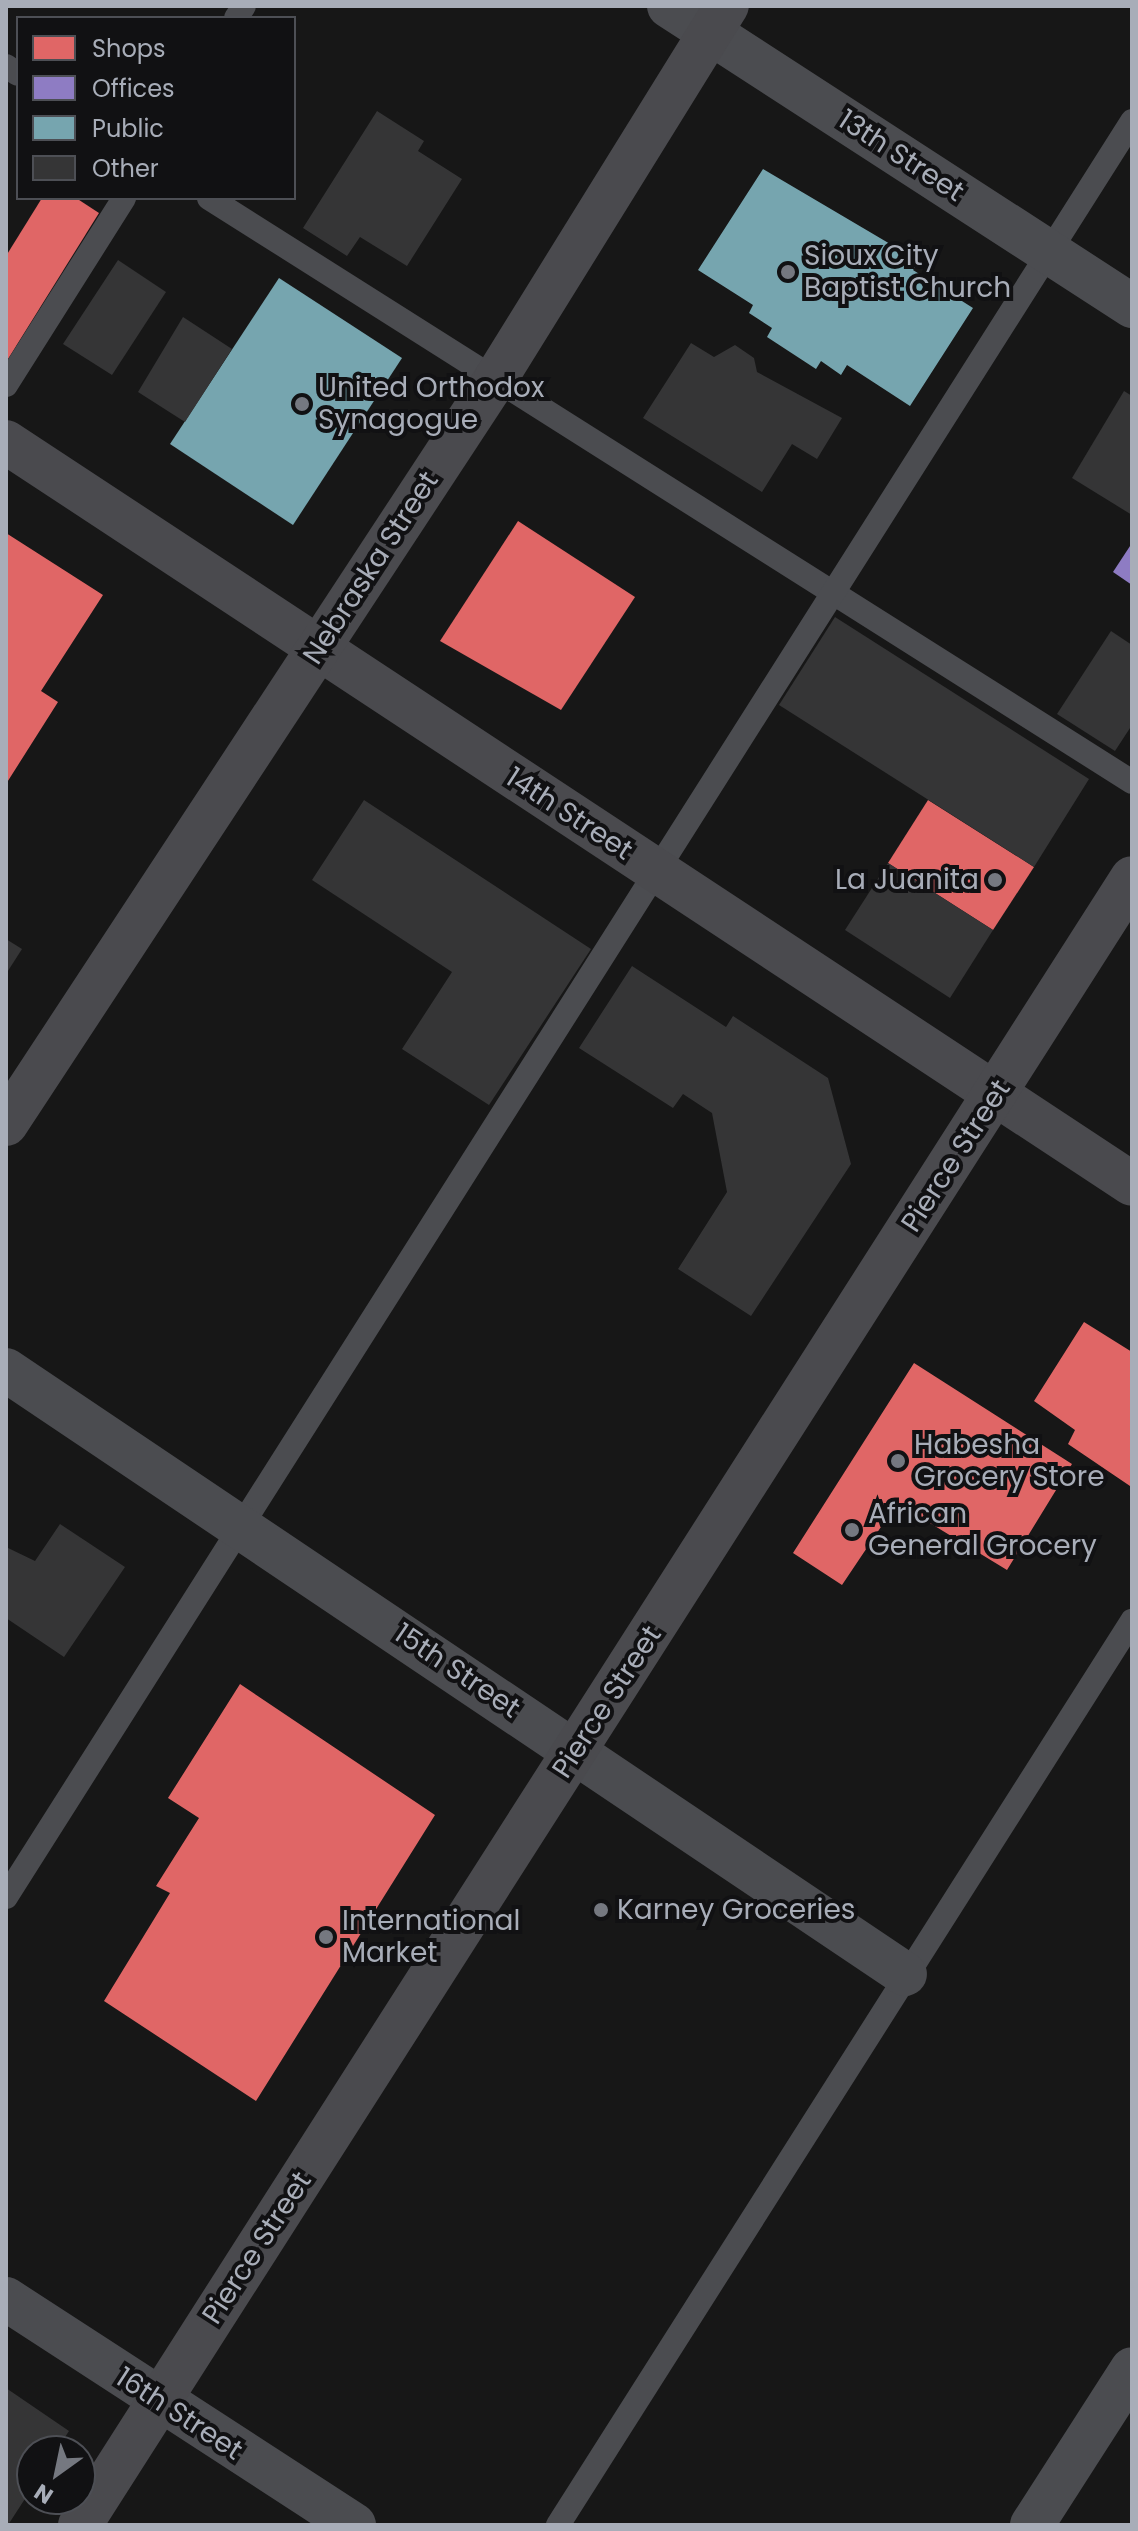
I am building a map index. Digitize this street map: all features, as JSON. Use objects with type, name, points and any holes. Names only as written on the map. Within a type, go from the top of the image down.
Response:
[{"type":"main road","name":"Nebraska Street","points":[[6,1124],[496,378],[718,19]]},
{"type":"main road","name":"14th Street","points":[[6,442],[1132,1184]]},
{"type":"main road","name":"Pierce Street","points":[[80,2525],[1132,878]]},
{"type":"street","name":"13th Street","points":[[669,6],[718,19],[1047,251],[1132,306]]},
{"type":"street","name":"15th Street","points":[[6,1370],[905,1974]]},
{"type":"street","name":"16th Street","points":[[6,2299],[158,2403],[354,2525]]},
{"type":"street","points":[[1032,2525],[1132,2369]]},
{"type":"lane","points":[[6,1897],[244,1528],[655,870],[1132,121]]},
{"type":"lane","points":[[6,385],[123,200]]},
{"type":"lane","points":[[212,200],[1132,782]]},
{"type":"lane","points":[[558,2525],[905,1974],[1132,1621]]},
{"type":"building: Shops","points":[[41,200],[79,200],[99,213],[8,359],[6,256]]},
{"type":"building: Shops","points":[[518,521],[635,597],[561,710],[440,641]]},
{"type":"building: Shops","points":[[6,533],[103,595],[41,691],[58,702],[6,784]]},
{"type":"building: Shops","points":[[928,800],[1034,867],[993,930],[888,863]]},
{"type":"building: Shops","points":[[1084,1322],[1132,1352],[1130,1486],[1068,1444],[1075,1430],[1034,1401]]},
{"type":"building: Shops","points":[[914,1363],[1072,1464],[1007,1570],[897,1503],[842,1585],[793,1553]]},
{"type":"building: Shops","points":[[240,1684],[435,1815],[256,2101],[104,2001],[170,1893],[156,1886],[199,1818],[168,1798]]},
{"type":"building: Offices","points":[[1132,543],[1132,585],[1113,572]]},
{"type":"building: Public","points":[[763,169],[919,261],[913,270],[973,308],[910,406],[847,365],[841,375],[821,361],[816,369],[767,337],[772,328],[749,313],[753,305],[698,270]]},
{"type":"building: Public","points":[[279,278],[402,358],[293,525],[170,444]]},
{"type":"building: Other","points":[[377,111],[424,141],[418,151],[462,179],[407,266],[360,237],[347,256],[303,228]]},
{"type":"building: Other","points":[[118,260],[166,292],[112,375],[63,344]]},
{"type":"building: Other","points":[[183,317],[232,349],[185,422],[138,392]]},
{"type":"building: Other","points":[[691,343],[714,357],[735,345],[754,358],[757,372],[842,418],[817,459],[792,444],[762,492],[643,418]]},
{"type":"building: Other","points":[[1124,391],[1132,396],[1132,515],[1072,478]]},
{"type":"building: Other","points":[[835,617],[1089,779],[1034,867],[779,705]]},
{"type":"building: Other","points":[[1111,631],[1132,645],[1132,725],[1115,751],[1057,714]]},
{"type":"building: Other","points":[[364,800],[591,949],[489,1105],[402,1049],[452,972],[312,880]]},
{"type":"building: Other","points":[[888,863],[993,930],[950,998],[845,930]]},
{"type":"building: Other","points":[[6,939],[22,949],[6,974]]},
{"type":"building: Other","points":[[632,966],[726,1027],[733,1016],[828,1078],[851,1164],[751,1316],[678,1269],[727,1192],[712,1113],[683,1094],[673,1108],[579,1048]]},
{"type":"building: Other","points":[[60,1524],[125,1567],[64,1657],[6,1618],[6,1547],[35,1561]]},
{"type":"building: Other","points":[[6,2388],[69,2431],[66,2435],[16,2435],[16,2513],[8,2525]]},
{"type":"place","name":"Sioux City Baptist Church","points":[[788,272]]},
{"type":"place","name":"United Orthodox Synagogue","points":[[302,404]]},
{"type":"place","name":"La Juanita","points":[[995,880]]},
{"type":"place","name":"Habesha Grocery Store","points":[[898,1461]]},
{"type":"place","name":"African General Grocery","points":[[852,1530]]},
{"type":"place","name":"Karney Groceries","points":[[601,1910]]},
{"type":"place","name":"International Market","points":[[326,1937]]}]
